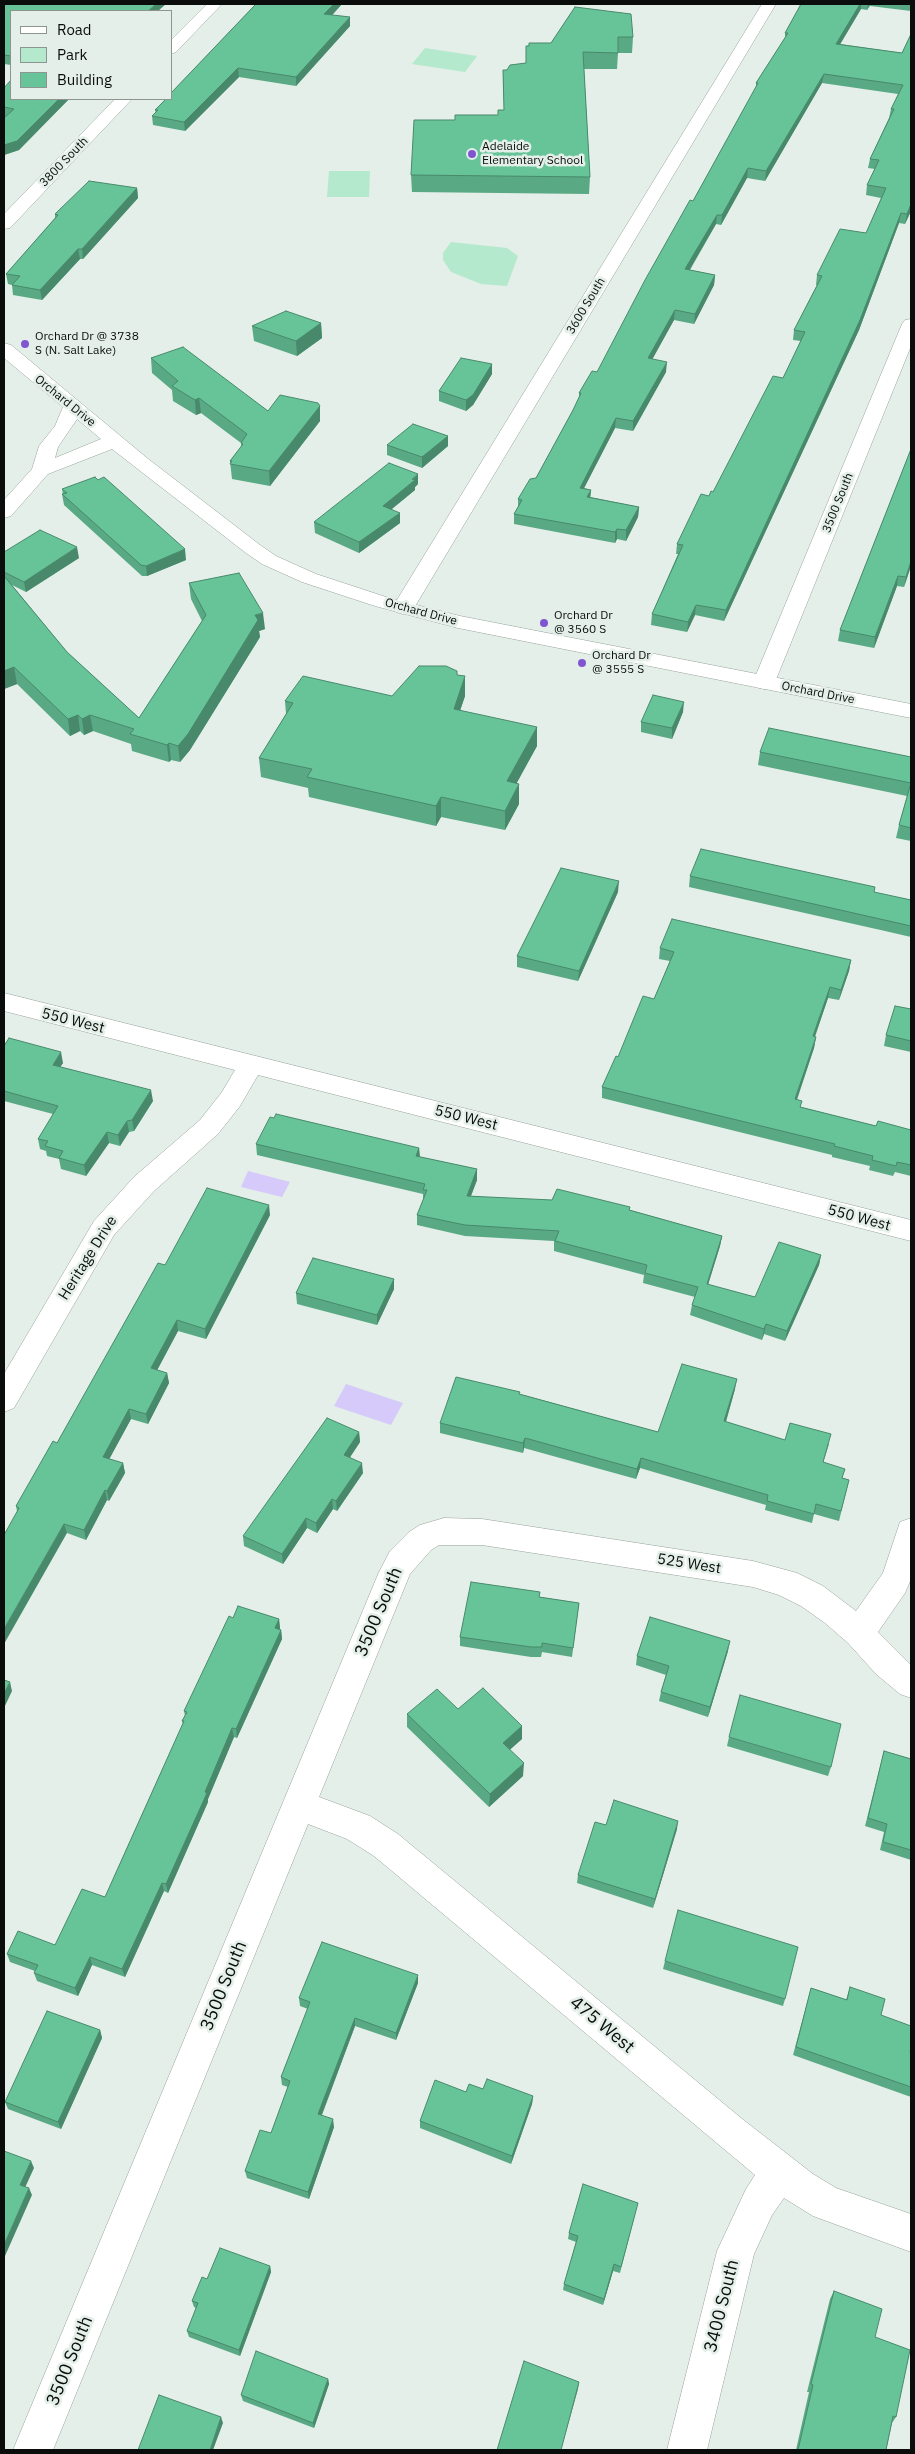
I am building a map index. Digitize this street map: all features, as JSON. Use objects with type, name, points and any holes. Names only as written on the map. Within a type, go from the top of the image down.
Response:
[{"type":"street","points":[[172,48],[214,4]]},
{"type":"street","name":"3600 South","points":[[404,608],[769,4]]},
{"type":"street","name":"3800 South","points":[[4,224],[123,100]]},
{"type":"street","name":"3500 South","points":[[764,682],[911,324]]},
{"type":"street","name":"Orchard Drive","points":[[4,349],[114,441],[269,560],[329,586],[458,622],[911,711]]},
{"type":"street","points":[[4,512],[41,470],[49,446],[64,427],[73,406]]},
{"type":"street","points":[[41,470],[114,441]]},
{"type":"street","name":"550 West","points":[[12,1005],[911,1231]]},
{"type":"street","name":"Heritage Drive","points":[[4,1400],[104,1228],[144,1184],[210,1127],[226,1106],[251,1065]]},
{"type":"street","name":"525 West","points":[[431,1534],[457,1530],[482,1532],[753,1574],[786,1583],[812,1596],[836,1613],[859,1633],[887,1664],[911,1684]]},
{"type":"street","points":[[859,1633],[894,1583],[902,1566],[911,1531]]},
{"type":"street","name":"3500 South","points":[[33,2450],[395,1572],[410,1550],[431,1534]]},
{"type":"street","name":"475 West","points":[[299,1805],[358,1827],[386,1845],[779,2172],[813,2196],[826,2203],[911,2233]]},
{"type":"street","name":"3400 South","points":[[688,2450],[736,2251],[759,2202],[779,2172]]},
{"type":"green space","points":[[425,48],[477,56],[465,72],[412,64]]},
{"type":"green space","points":[[329,171],[370,171],[369,197],[327,197]]},
{"type":"green space","points":[[451,242],[507,248],[518,256],[507,286],[481,284],[451,272],[443,260],[443,253]]},
{"type":"shaded area","points":[[248,1171],[290,1182],[282,1197],[241,1187]]},
{"type":"shaded area","points":[[346,1384],[403,1403],[391,1425],[334,1406]]},
{"type":"building","points":[[4,4],[156,4],[149,10],[10,10],[10,56],[4,55]]},
{"type":"building","points":[[256,4],[334,4],[324,14],[350,17],[296,77],[238,68],[184,122],[152,116],[165,100],[172,100],[172,92]]},
{"type":"building","points":[[801,4],[860,4],[836,44],[902,53],[911,34],[911,204],[907,214],[901,213],[860,320],[726,610],[696,605],[688,622],[652,614],[683,545],[677,544],[701,494],[709,496],[711,491],[713,492],[773,376],[783,378],[805,332],[794,330],[822,276],[817,275],[840,229],[866,233],[886,188],[867,185],[879,160],[870,159],[894,109],[891,109],[903,85],[824,74],[766,171],[748,168],[722,215],[717,215],[685,269],[715,275],[695,314],[675,310],[648,358],[667,362],[633,421],[616,418],[580,488],[591,490],[587,497],[639,507],[626,530],[617,529],[615,532],[514,514],[522,500],[518,499],[530,479],[536,478],[592,371],[597,372],[645,280],[690,200],[693,201],[758,83],[756,83],[788,33],[785,33]]},
{"type":"building","points":[[575,7],[631,14],[633,37],[618,37],[618,53],[583,52],[590,177],[411,175],[414,120],[455,120],[455,115],[498,115],[498,110],[504,110],[503,70],[507,70],[510,65],[526,63],[526,46],[529,46],[529,43],[551,43]]},
{"type":"building","points":[[10,81],[10,100],[58,100],[17,141],[4,145],[4,118],[14,109],[4,107],[4,88]]},
{"type":"building","points":[[89,181],[137,188],[82,249],[78,249],[40,290],[12,285],[20,276],[6,274],[58,215],[55,214]]},
{"type":"building","points":[[286,311],[321,323],[296,341],[252,326]]},
{"type":"building","points":[[183,347],[268,411],[280,395],[318,403],[320,406],[269,471],[230,464],[247,434],[199,398],[195,400],[172,386],[178,381],[151,358]]},
{"type":"building","points":[[461,358],[492,364],[473,395],[466,400],[439,391]]},
{"type":"building","points":[[413,424],[448,436],[422,457],[387,445]]},
{"type":"building","points":[[911,449],[911,561],[906,577],[898,576],[875,637],[840,630]]},
{"type":"building","points":[[389,463],[418,474],[412,479],[415,480],[383,506],[400,513],[359,542],[314,522]]},
{"type":"building","points":[[95,477],[98,480],[104,477],[185,549],[146,566],[141,565],[62,494],[67,493],[62,489]]},
{"type":"building","points":[[40,530],[77,547],[24,582],[4,572],[4,552]]},
{"type":"building","points":[[239,573],[263,613],[255,615],[258,620],[188,734],[178,746],[169,743],[167,745],[130,734],[134,729],[90,715],[82,719],[78,715],[68,719],[14,667],[4,671],[4,576],[67,652],[139,718],[206,615],[189,583]]},
{"type":"building","points":[[419,666],[446,666],[457,671],[457,675],[465,676],[454,709],[537,727],[507,781],[519,784],[505,811],[441,797],[436,806],[307,777],[312,769],[259,758],[293,703],[285,701],[303,676],[392,696]]},
{"type":"building","points":[[653,695],[684,702],[672,728],[641,722]]},
{"type":"building","points":[[769,728],[911,757],[911,783],[760,752]]},
{"type":"building","points":[[911,783],[911,828],[899,825]]},
{"type":"building","points":[[701,849],[875,887],[874,892],[911,900],[911,926],[690,876]]},
{"type":"building","points":[[561,868],[619,881],[579,971],[517,956]]},
{"type":"building","points":[[672,919],[851,960],[841,990],[830,987],[813,1036],[816,1037],[795,1099],[802,1101],[800,1107],[876,1126],[878,1121],[911,1130],[911,1165],[897,1162],[896,1166],[872,1160],[873,1156],[834,1146],[835,1144],[602,1087],[616,1056],[618,1057],[643,996],[654,999],[674,952],[660,948]]},
{"type":"building","points":[[895,1006],[911,1009],[911,1041],[886,1035]]},
{"type":"building","points":[[9,1038],[61,1052],[53,1065],[151,1090],[132,1120],[127,1121],[118,1135],[107,1132],[84,1165],[59,1158],[63,1151],[45,1146],[48,1141],[38,1139],[58,1106],[4,1091],[4,1046]]},
{"type":"building","points":[[276,1114],[419,1148],[416,1156],[477,1169],[467,1196],[552,1200],[557,1189],[630,1207],[629,1210],[722,1236],[707,1284],[755,1297],[779,1242],[821,1255],[787,1331],[766,1324],[764,1329],[692,1305],[698,1287],[645,1273],[647,1265],[555,1241],[559,1231],[465,1225],[417,1215],[427,1190],[423,1190],[425,1184],[256,1144],[270,1117],[274,1118]]},
{"type":"building","points":[[207,1188],[269,1205],[205,1329],[177,1320],[151,1368],[167,1373],[146,1414],[129,1409],[103,1457],[123,1463],[107,1491],[105,1490],[84,1530],[64,1524],[4,1629],[4,1535],[19,1508],[16,1506],[53,1441],[57,1443],[158,1263],[165,1265]]},
{"type":"building","points":[[313,1258],[394,1279],[377,1315],[296,1293]]},
{"type":"building","points":[[682,1364],[737,1379],[724,1421],[785,1440],[790,1423],[831,1434],[823,1462],[845,1469],[842,1478],[849,1480],[841,1511],[816,1504],[814,1514],[767,1501],[768,1495],[641,1458],[637,1469],[525,1438],[523,1443],[440,1423],[456,1377],[520,1392],[519,1394],[658,1432]]},
{"type":"building","points":[[327,1418],[359,1432],[344,1455],[362,1463],[336,1501],[332,1499],[316,1523],[306,1518],[282,1554],[243,1536]]},
{"type":"building","points":[[471,1582],[540,1592],[539,1597],[579,1603],[573,1648],[542,1643],[542,1647],[531,1647],[460,1637]]},
{"type":"building","points":[[238,1606],[279,1619],[275,1628],[281,1630],[236,1729],[232,1728],[205,1792],[207,1793],[166,1884],[162,1883],[122,1969],[90,1957],[75,1988],[34,1973],[38,1965],[7,1954],[18,1931],[55,1945],[82,1889],[105,1897],[184,1721],[182,1721],[187,1712],[184,1711],[229,1616],[233,1618]]},
{"type":"building","points":[[650,1617],[730,1641],[710,1707],[661,1692],[669,1666],[637,1656]]},
{"type":"building","points":[[4,1680],[10,1682],[4,1693]]},
{"type":"building","points":[[483,1688],[522,1726],[503,1743],[524,1763],[490,1794],[407,1714],[437,1689],[458,1709]]},
{"type":"building","points":[[740,1695],[841,1724],[831,1767],[729,1737]]},
{"type":"building","points":[[884,1751],[911,1759],[911,1850],[883,1842],[887,1824],[868,1818]]},
{"type":"building","points":[[614,1800],[678,1821],[655,1899],[578,1875],[595,1822],[606,1825]]},
{"type":"building","points":[[678,1910],[798,1947],[785,1999],[665,1961]]},
{"type":"building","points":[[322,1942],[418,1975],[396,2033],[355,2018],[318,2114],[333,2119],[308,2192],[245,2171],[260,2130],[271,2133],[290,2081],[281,2077],[310,2002],[299,1998]]},
{"type":"building","points":[[850,1987],[885,1999],[881,2015],[911,2026],[911,2087],[796,2047],[811,1988],[847,2000]]},
{"type":"building","points":[[47,2011],[100,2030],[58,2122],[5,2102]]},
{"type":"building","points":[[487,2079],[533,2096],[512,2156],[420,2121],[435,2080],[466,2092],[469,2084],[483,2089]]},
{"type":"building","points":[[4,2151],[31,2161],[20,2185],[29,2188],[4,2245]]},
{"type":"building","points":[[583,2184],[638,2203],[621,2267],[614,2264],[604,2299],[564,2284],[578,2236],[569,2233]]},
{"type":"building","points":[[220,2248],[270,2266],[239,2350],[187,2331],[198,2303],[192,2301],[202,2277],[207,2279]]},
{"type":"building","points":[[834,2291],[882,2309],[875,2337],[910,2350],[896,2417],[893,2416],[886,2450],[798,2450],[813,2385],[811,2384]]},
{"type":"building","points":[[256,2351],[328,2379],[313,2423],[241,2395]]},
{"type":"building","points":[[524,2361],[579,2382],[561,2450],[497,2450]]},
{"type":"building","points":[[159,2395],[221,2417],[210,2450],[138,2450]]},
{"type":"place","name":"Adelaide Elementary School","points":[[472,154]]},
{"type":"place","name":"Orchard Dr @ 3738 S (N. Salt Lake)","points":[[25,344]]},
{"type":"place","name":"Orchard Dr @ 3560 S","points":[[544,623]]},
{"type":"place","name":"Orchard Dr @ 3555 S","points":[[582,663]]}]
